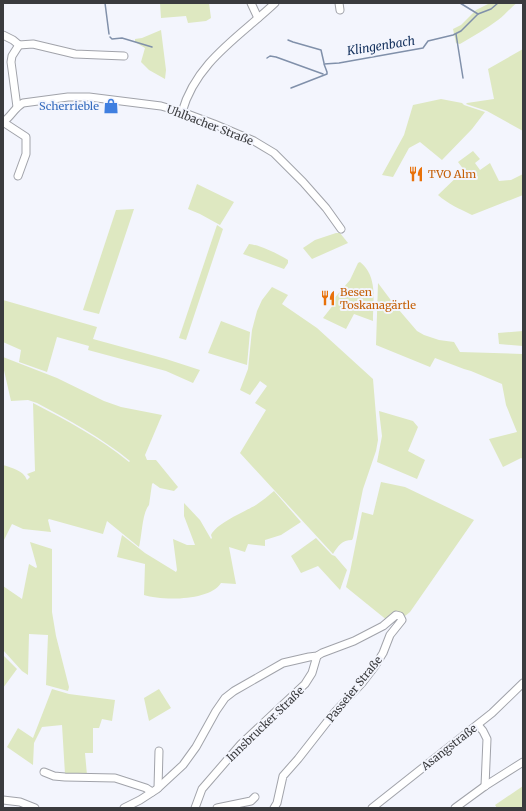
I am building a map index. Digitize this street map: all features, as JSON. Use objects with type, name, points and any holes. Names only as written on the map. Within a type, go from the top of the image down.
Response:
[{"type":"street","points":[[251,3],[258,18]]},
{"type":"street","points":[[182,112],[187,95],[210,61],[275,3]]},
{"type":"street","points":[[3,35],[19,45],[33,44],[75,54],[124,56]]},
{"type":"street","points":[[17,107],[11,62],[12,56],[19,45]]},
{"type":"street","name":"Uhlbacher Straße","points":[[18,176],[26,154],[26,138],[24,135],[3,122],[17,107],[27,102],[86,96],[161,106],[182,112],[242,135],[259,143],[271,151],[303,182],[326,208],[341,229]]},
{"type":"street","name":"Passeier Straße","points":[[124,808],[134,804],[155,790],[175,772],[187,759],[225,698],[240,687],[283,662],[310,656],[317,656],[321,653],[343,646],[372,632],[385,625],[396,615],[402,617],[402,620],[390,636],[375,666],[298,759],[282,776],[277,803],[274,808]]},
{"type":"street","name":"Innsbrucker Straße","points":[[195,808],[202,789],[241,744],[305,684],[312,673],[317,656]]},
{"type":"street","name":"Asangstraße","points":[[372,808],[478,725],[497,709],[523,683]]},
{"type":"street","points":[[478,725],[483,731],[486,739],[485,786]]},
{"type":"street","points":[[44,772],[54,776],[115,778],[155,790],[159,751]]},
{"type":"street","points":[[455,808],[485,786],[523,762]]},
{"type":"street","points":[[217,808],[255,798]]},
{"type":"street","points":[[3,800],[20,802],[35,808]]},
{"type":"green space","points":[[160,3],[209,3],[211,18],[206,21],[188,23],[186,16],[161,18]]},
{"type":"green space","points":[[490,3],[517,3],[501,18],[489,26],[460,44],[456,43],[453,29],[461,25],[476,10]]},
{"type":"green space","points":[[161,30],[166,70],[165,79],[149,70],[141,62],[145,48],[135,42],[135,39],[142,38]]},
{"type":"green space","points":[[523,49],[523,131],[487,111],[466,104],[494,99],[488,69]]},
{"type":"green space","points":[[441,99],[462,103],[485,112],[472,129],[442,160],[420,142],[409,148],[393,177],[382,175],[404,135],[413,105]]},
{"type":"green space","points":[[473,151],[480,159],[475,163],[480,170],[490,163],[499,181],[511,180],[523,174],[523,195],[472,215],[450,204],[438,195],[464,170],[458,162]]},
{"type":"green space","points":[[197,184],[234,202],[220,225],[188,209]]},
{"type":"green space","points":[[134,209],[99,314],[83,310],[116,210]]},
{"type":"green space","points":[[217,225],[223,229],[186,340],[179,338]]},
{"type":"green space","points":[[340,233],[348,243],[312,259],[303,248],[315,240]]},
{"type":"green space","points":[[249,244],[274,253],[288,260],[288,263],[284,269],[243,254]]},
{"type":"green space","points":[[360,262],[370,274],[372,282],[374,297],[373,321],[354,314],[346,329],[323,318],[334,304],[332,301],[350,280],[358,263]]},
{"type":"green space","points":[[378,283],[417,331],[439,340],[454,342],[460,352],[522,354],[523,348],[523,459],[521,458],[503,467],[489,439],[517,432],[506,405],[502,384],[435,358],[430,367],[376,345]]},
{"type":"green space","points":[[272,287],[288,295],[282,304],[317,328],[373,379],[378,440],[376,451],[363,489],[353,538],[352,540],[341,544],[333,554],[240,453],[266,410],[255,403],[267,386],[260,381],[250,395],[240,390],[248,369],[252,330],[257,311],[262,300]]},
{"type":"green space","points":[[3,300],[97,327],[93,339],[200,370],[193,383],[166,371],[88,350],[89,346],[57,337],[47,372],[19,362],[21,350],[3,342]]},
{"type":"green space","points":[[221,321],[250,332],[247,365],[208,353]]},
{"type":"green space","points":[[523,331],[523,346],[499,344],[498,333]]},
{"type":"green space","points":[[3,357],[57,378],[104,401],[121,407],[162,415],[145,455],[147,460],[156,460],[178,487],[174,491],[160,488],[153,483],[152,484],[149,505],[145,513],[139,547],[107,521],[103,534],[49,519],[51,532],[23,529],[12,524],[3,542],[3,465],[20,472],[27,480],[30,477],[27,474],[35,471],[33,403],[82,430],[118,453],[129,462],[130,461],[97,437],[37,403],[28,400],[11,401],[3,366]]},
{"type":"green space","points":[[379,411],[413,421],[418,427],[408,451],[425,460],[417,479],[377,462],[382,436]]},
{"type":"green space","points":[[381,482],[405,487],[474,520],[410,612],[405,616],[403,615],[388,621],[346,587],[362,512],[373,515]]},
{"type":"green space","points":[[274,491],[301,522],[281,535],[265,540],[265,546],[248,544],[245,552],[229,547],[236,584],[221,583],[215,589],[207,593],[185,598],[173,599],[152,597],[144,595],[145,564],[117,557],[122,535],[145,553],[176,572],[173,539],[187,545],[195,545],[184,516],[184,503],[200,520],[211,539],[211,535],[219,526],[256,505]]},
{"type":"green space","points":[[316,538],[347,570],[340,590],[318,566],[301,573],[291,556]]},
{"type":"green space","points":[[30,542],[52,549],[52,612],[56,636],[69,687],[68,691],[46,685],[48,635],[29,634],[28,675],[22,671],[3,650],[3,586],[22,599],[29,564],[36,568],[37,567]]},
{"type":"green space","points":[[3,655],[17,669],[3,688]]},
{"type":"green space","points":[[52,689],[69,694],[115,700],[112,721],[102,719],[99,728],[93,728],[93,753],[85,753],[87,775],[65,774],[62,725],[42,727],[34,743],[33,765],[7,747],[18,728],[33,738]]},
{"type":"green space","points":[[159,689],[171,708],[149,721],[144,698]]},
{"type":"green space","points":[[523,786],[523,808],[497,808],[495,805]]},
{"type":"waterway","points":[[105,3],[109,34]]},
{"type":"waterway","points":[[460,3],[478,14]]},
{"type":"waterway","name":"Klingenbach","points":[[291,88],[327,74],[324,64],[339,63],[423,48],[428,41],[453,35],[461,31],[478,14],[491,9],[498,3]]},
{"type":"waterway","points":[[456,34],[463,78]]},
{"type":"waterway","points":[[110,37],[112,39],[122,38],[152,47]]},
{"type":"waterway","points":[[288,40],[321,50],[324,63]]},
{"type":"waterway","points":[[267,58],[270,56],[276,57],[323,74]]},
{"type":"place","name":"Scherrieble","points":[[111,106]]},
{"type":"place","name":"TVO Alm","points":[[416,174]]},
{"type":"place","name":"Besen Toskanagärtle","points":[[328,298]]}]
